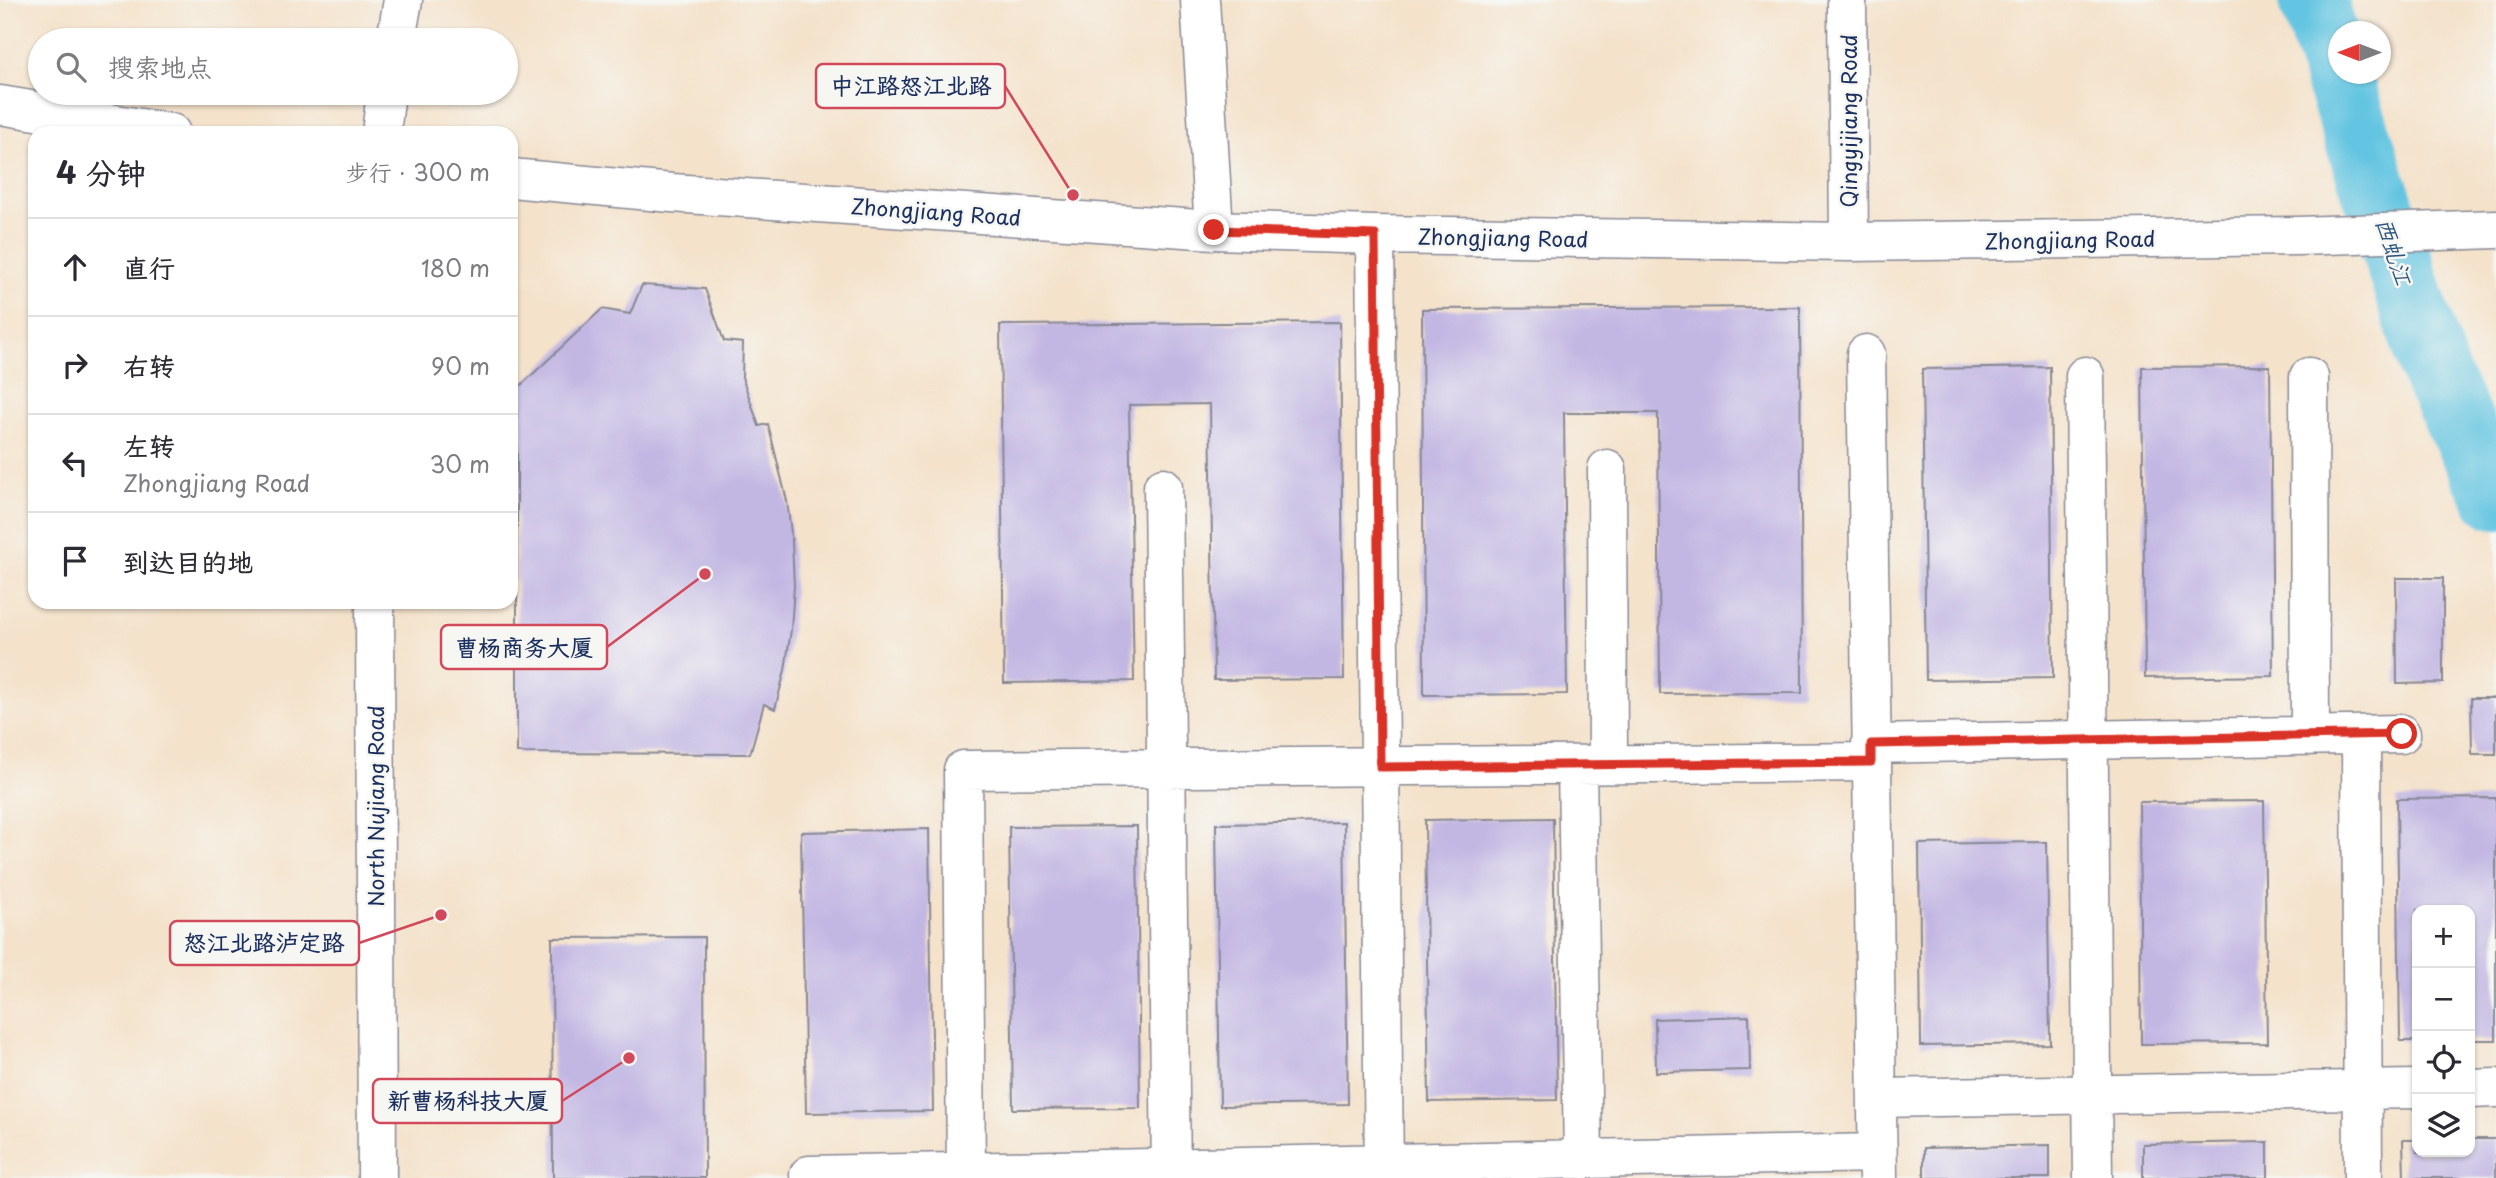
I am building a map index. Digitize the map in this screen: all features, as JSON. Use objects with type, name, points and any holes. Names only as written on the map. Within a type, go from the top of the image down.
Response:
[{"type":"street","points":[[398,28],[403,0]]},
{"type":"street","points":[[1200,0],[1214,230]]},
{"type":"street","name":"Qingyijiang Road","points":[[1847,0],[1849,242]]},
{"type":"street","points":[[382,126],[384,105]]},
{"type":"street","points":[[0,106],[127,126]]},
{"type":"street","name":"Zhongjiang Road","points":[[518,179],[1214,230],[1375,235],[1849,242],[2298,236],[2496,229]]},
{"type":"street","points":[[1375,235],[1384,1171]]},
{"type":"street","points":[[809,1175],[1384,1171],[1607,1165],[1877,1166],[1866,354]]},
{"type":"street","points":[[2085,376],[2093,1178]]},
{"type":"street","points":[[2309,377],[2311,736]]},
{"type":"street","points":[[1607,469],[1592,765],[1607,1165]]},
{"type":"street","points":[[1163,487],[1171,1173]]},
{"type":"street","name":"North Nujiang Road","points":[[375,609],[377,1178]]},
{"type":"street","points":[[966,1175],[963,770],[1592,765],[2088,741],[2402,734]]},
{"type":"street","points":[[2361,735],[2362,1178]]},
{"type":"street","points":[[2475,1089],[2496,1088]]},
{"type":"street","points":[[1877,1098],[2412,1089]]},
{"type":"building","points":[[642,285],[705,289],[724,341],[743,343],[742,377],[759,426],[768,424],[787,501],[794,586],[785,670],[775,709],[764,704],[750,754],[517,753],[518,388],[602,309],[630,314]]},
{"type":"building","points":[[1800,307],[1802,693],[1660,694],[1658,413],[1564,413],[1567,694],[1424,695],[1422,309]]},
{"type":"building","points":[[1340,322],[1344,679],[1214,680],[1210,404],[1129,405],[1134,681],[1004,683],[1000,325]]},
{"type":"building","points":[[2270,366],[2273,676],[2145,678],[2142,367]]},
{"type":"building","points":[[2050,367],[2053,678],[1926,680],[1922,369]]},
{"type":"building","points":[[2396,578],[2443,578],[2443,683],[2397,684]]},
{"type":"building","points":[[2471,698],[2496,698],[2496,754],[2472,754]]},
{"type":"building","points":[[2496,798],[2496,1040],[2475,1040],[2475,905],[2412,905],[2412,1041],[2400,1041],[2397,799]]},
{"type":"building","points":[[2264,801],[2267,1043],[2141,1044],[2139,802]]},
{"type":"building","points":[[1553,818],[1557,1100],[1429,1102],[1425,820]]},
{"type":"building","points":[[1344,822],[1348,1104],[1220,1106],[1216,824]]},
{"type":"building","points":[[1137,826],[1140,1108],[1013,1109],[1009,827]]},
{"type":"building","points":[[929,829],[933,1111],[806,1113],[801,832]]},
{"type":"building","points":[[2047,842],[2050,1044],[1921,1046],[1919,844]]},
{"type":"building","points":[[704,937],[705,1178],[553,1178],[552,938]]},
{"type":"building","points":[[1749,1016],[1750,1070],[1656,1072],[1655,1019]]},
{"type":"building","points":[[2475,1139],[2496,1139],[2496,1178],[2404,1178],[2403,1140],[2412,1140],[2412,1157],[2475,1157]]},
{"type":"building","points":[[2268,1142],[2268,1178],[2143,1178],[2143,1144]]},
{"type":"building","points":[[2050,1145],[2050,1178],[1924,1178],[1924,1148]]},
{"type":"waterway","name":"西虬江","points":[[2313,0],[2436,376],[2496,495]]},
{"type":"place","name":"中江路怒江北路","points":[[1073,195]]},
{"type":"place","name":"曹杨商务大厦","points":[[705,574]]},
{"type":"place","name":"怒江北路泸定路","points":[[441,915]]},
{"type":"place","name":"新曹杨科技大厦","points":[[629,1058]]},
{"type":"route","points":[[1214,230],[1375,235],[1380,767],[1871,762],[1871,744],[2402,734]]}]
